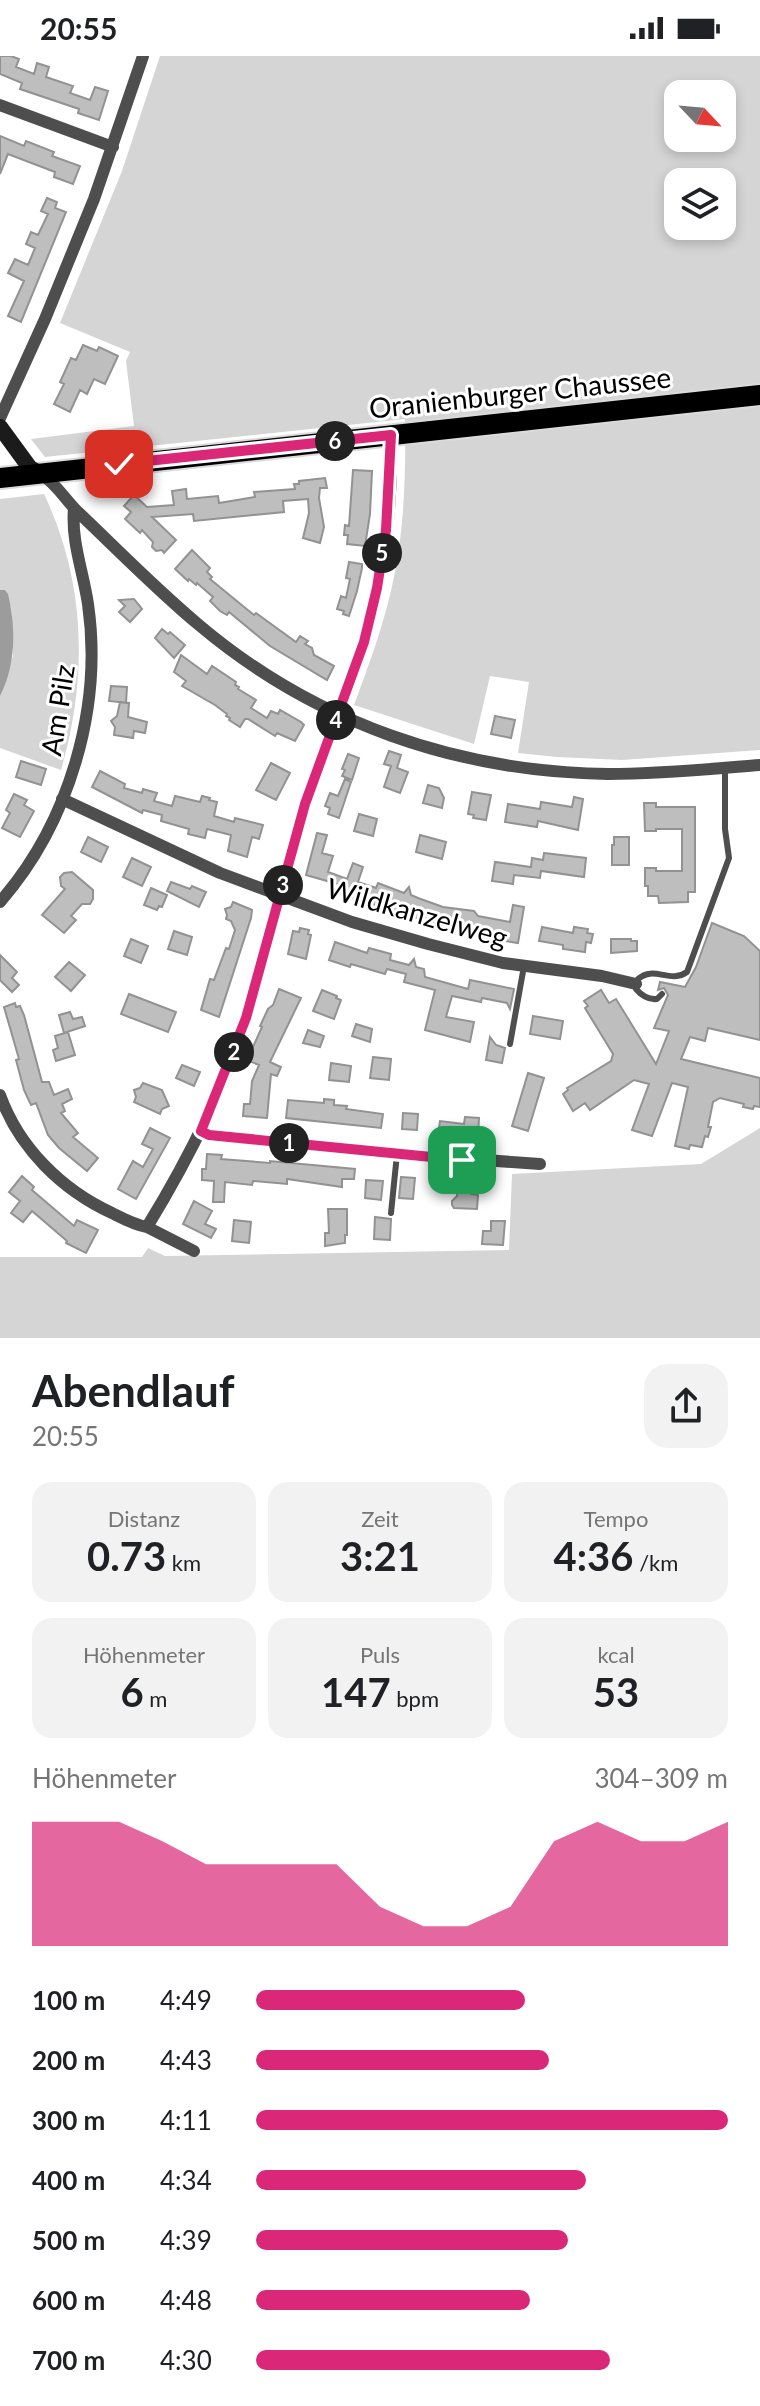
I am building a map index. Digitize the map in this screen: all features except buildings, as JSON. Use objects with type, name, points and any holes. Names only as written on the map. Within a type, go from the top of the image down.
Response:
[{"type":"main road","name":"Oranienburger Chaussee","points":[[0,478],[760,395]]},
{"type":"street","points":[[0,418],[63,278],[113,147],[143,56]]},
{"type":"street","points":[[0,105],[113,147]]},
{"type":"street","points":[[0,427],[30,468],[49,479],[74,508],[168,599],[237,655],[338,713],[431,750],[483,763],[538,770],[609,774],[760,765]]},
{"type":"street","points":[[146,1227],[201,1131],[246,1018],[305,804],[364,642],[386,530],[391,435]]},
{"type":"street","name":"Am Pilz","points":[[0,902],[36,853],[62,799],[85,724],[91,668],[88,605],[73,537],[74,508]]},
{"type":"street","name":"Wildkanzelweg","points":[[62,799],[220,873],[280,897],[412,940],[524,966],[602,976],[636,984]]},
{"type":"street","points":[[0,1095],[17,1131],[39,1161],[65,1185],[103,1209],[194,1251]]},
{"type":"street","points":[[201,1131],[209,1135],[397,1154],[540,1164]]},
{"type":"lane","points":[[662,994],[651,1000],[640,994],[636,984],[643,974],[652,972],[667,980],[681,976],[690,967],[729,858],[725,829],[725,768]]},
{"type":"lane","points":[[510,1044],[524,966]]},
{"type":"lane","points":[[391,1213],[397,1154]]},
{"type":"shaded area","points":[[160,56],[760,56],[760,750],[622,760],[518,753],[529,682],[490,676],[474,744],[354,705],[382,626],[398,555],[403,510],[405,419],[45,457],[31,439],[134,426],[126,361],[130,352],[60,323],[122,171]]},
{"type":"shaded area","points":[[44,494],[68,561],[78,630],[76,700],[61,770],[0,748],[0,696],[13,656],[11,608],[5,590],[0,590],[0,499]]},
{"type":"shaded area","points":[[0,590],[8,594],[13,633],[12,659],[0,696]]},
{"type":"shaded area","points":[[760,1128],[760,1338],[0,1338],[0,1257],[142,1257],[148,1248],[165,1256],[509,1250],[512,1174],[701,1164]]},
{"type":"route","points":[[119,464],[391,435],[386,530],[364,642],[305,804],[246,1018],[201,1131],[209,1135],[462,1160]]}]
